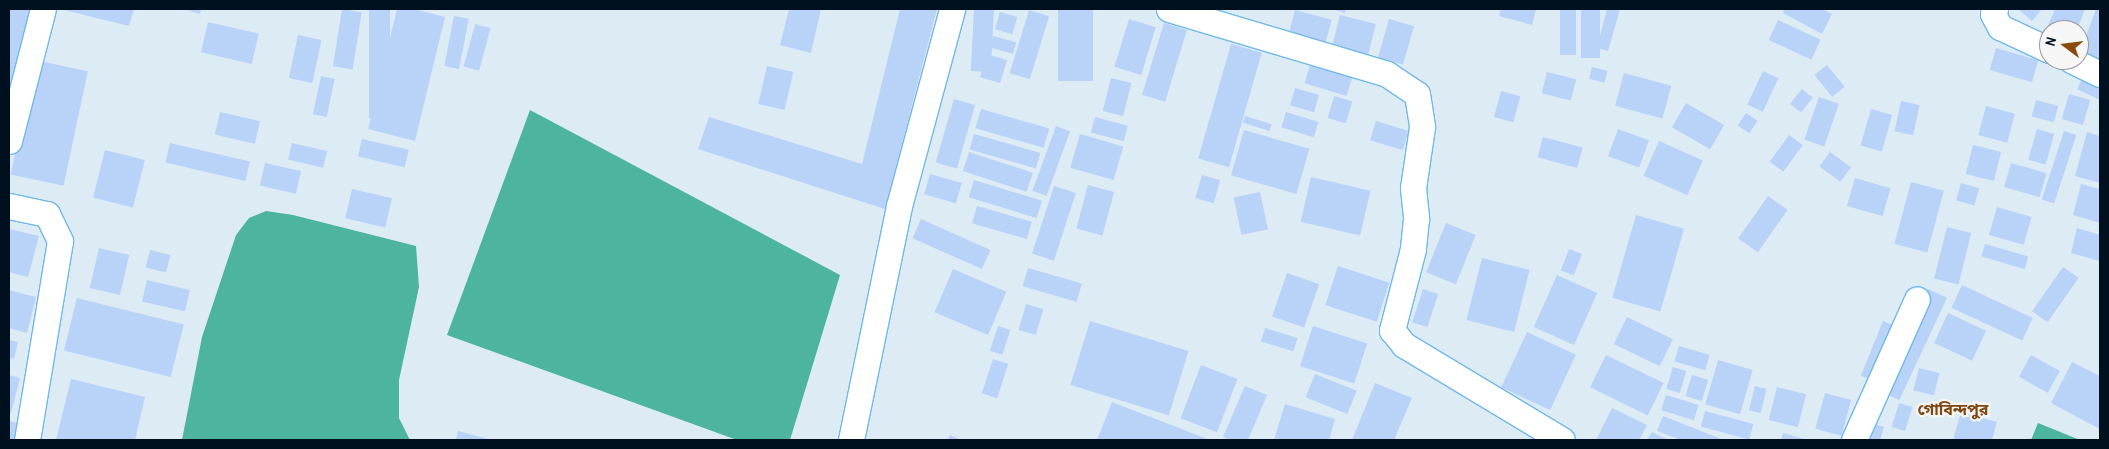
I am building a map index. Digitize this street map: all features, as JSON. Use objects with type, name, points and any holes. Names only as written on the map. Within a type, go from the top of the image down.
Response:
[{"type":"street","points":[[9,140],[43,9]]},
{"type":"street","points":[[852,440],[899,206],[952,9]]},
{"type":"street","points":[[1169,9],[1387,74],[1417,94],[1422,127],[1413,188],[1416,219],[1412,249],[1392,330],[1404,345],[1562,440]]},
{"type":"street","points":[[1995,9],[1993,14],[2000,27],[2039,45]]},
{"type":"street","points":[[9,206],[47,214],[60,242],[27,440]]},
{"type":"street","points":[[1854,440],[1917,298]]},
{"type":"shaded area","points":[[530,110],[840,275],[790,440],[737,440],[447,335]]},
{"type":"shaded area","points":[[266,211],[293,215],[416,246],[419,287],[399,380],[399,418],[410,440],[182,440],[202,337],[236,235],[249,218]]},
{"type":"shaded area","points":[[2038,423],[2080,440],[2031,440]]},
{"type":"building","points":[[9,9],[32,9],[9,104]]},
{"type":"building","points":[[60,9],[134,9],[129,26]]},
{"type":"building","points":[[183,9],[201,9],[200,14]]},
{"type":"building","points":[[342,9],[362,12],[353,69],[333,66]]},
{"type":"building","points":[[369,9],[390,9],[390,118],[369,118]]},
{"type":"building","points":[[397,9],[414,9],[445,17],[415,141],[368,129]]},
{"type":"building","points":[[789,9],[821,9],[811,53],[780,45]]},
{"type":"building","points":[[900,9],[937,9],[885,209],[698,149],[709,117],[862,164]]},
{"type":"building","points":[[974,9],[994,10],[991,72],[971,71]]},
{"type":"building","points":[[1058,9],[1093,9],[1093,81],[1058,81]]},
{"type":"building","points":[[1332,9],[1346,9],[1345,13]]},
{"type":"building","points":[[1501,9],[1536,9],[1532,25],[1499,16]]},
{"type":"building","points":[[1560,9],[1576,9],[1576,55],[1560,55]]},
{"type":"building","points":[[1581,9],[1600,9],[1600,58],[1581,58]]},
{"type":"building","points":[[1607,9],[1620,9],[1608,51],[1597,48]]},
{"type":"building","points":[[1785,9],[1822,9],[1832,14],[1822,34],[1783,13]]},
{"type":"building","points":[[2018,9],[2042,9],[2032,21]]},
{"type":"building","points":[[2055,9],[2085,9],[2081,20],[2050,20]]},
{"type":"building","points":[[2096,9],[2100,9],[2100,61],[2089,57],[2089,28]]},
{"type":"building","points":[[1029,10],[1049,16],[1030,79],[1010,73]]},
{"type":"building","points":[[1295,10],[1332,20],[1324,49],[1287,39]]},
{"type":"building","points":[[1000,12],[1017,17],[1012,34],[995,29]]},
{"type":"building","points":[[1340,15],[1376,24],[1367,60],[1331,51]]},
{"type":"building","points":[[454,16],[469,19],[459,69],[444,66]]},
{"type":"building","points":[[1129,19],[1156,27],[1141,75],[1114,67]]},
{"type":"building","points":[[1389,19],[1414,26],[1403,65],[1378,57]]},
{"type":"building","points":[[1778,20],[1821,40],[1811,60],[1769,40]]},
{"type":"building","points":[[208,22],[259,34],[252,64],[201,52]]},
{"type":"building","points":[[1164,23],[1187,30],[1165,102],[1142,95]]},
{"type":"building","points":[[475,24],[490,28],[479,71],[464,67]]},
{"type":"building","points":[[298,35],[321,40],[312,83],[289,78]]},
{"type":"building","points":[[993,36],[1016,42],[1013,54],[990,48]]},
{"type":"building","points":[[1231,44],[1262,53],[1229,167],[1198,158]]},
{"type":"building","points":[[1996,48],[2038,60],[2032,82],[1990,70]]},
{"type":"building","points":[[987,54],[1007,60],[1000,83],[980,77]]},
{"type":"building","points":[[35,60],[88,71],[63,186],[11,174]]},
{"type":"building","points":[[1310,65],[1352,78],[1347,96],[1304,83]]},
{"type":"building","points":[[1827,65],[1845,87],[1832,97],[1815,75]]},
{"type":"building","points":[[767,66],[793,72],[785,110],[758,104]]},
{"type":"building","points":[[1592,67],[1608,71],[1605,83],[1589,79]]},
{"type":"building","points":[[1763,71],[1778,78],[1763,112],[1747,105]]},
{"type":"building","points":[[1547,72],[1576,79],[1571,101],[1542,93]]},
{"type":"building","points":[[1624,73],[1671,86],[1663,119],[1615,106]]},
{"type":"building","points":[[321,76],[335,79],[327,117],[313,114]]},
{"type":"building","points":[[2083,77],[2100,86],[2100,100],[2077,89]]},
{"type":"building","points":[[1111,78],[1131,83],[1123,116],[1103,111]]},
{"type":"building","points":[[1295,88],[1319,95],[1314,112],[1290,105]]},
{"type":"building","points":[[1802,89],[1813,98],[1801,113],[1790,104]]},
{"type":"building","points":[[1501,91],[1520,96],[1513,122],[1494,117]]},
{"type":"building","points":[[2069,94],[2090,100],[2083,125],[2062,119]]},
{"type":"building","points":[[1334,96],[1352,101],[1346,123],[1328,118]]},
{"type":"building","points":[[1819,97],[1839,104],[1824,146],[1804,140]]},
{"type":"building","points":[[954,99],[975,105],[957,169],[936,162]]},
{"type":"building","points":[[2036,100],[2058,106],[2054,122],[2032,116]]},
{"type":"building","points":[[1901,101],[1920,105],[1913,135],[1895,131]]},
{"type":"building","points":[[1686,103],[1724,125],[1710,149],[1672,127]]},
{"type":"building","points":[[1986,106],[2015,114],[2007,143],[1978,135]]},
{"type":"building","points":[[981,109],[1049,129],[1044,148],[975,128]]},
{"type":"building","points":[[1871,109],[1892,115],[1882,152],[1861,146]]},
{"type":"building","points":[[220,112],[260,121],[255,144],[215,134]]},
{"type":"building","points":[[1286,112],[1319,122],[1314,137],[1281,127]]},
{"type":"building","points":[[1746,113],[1758,121],[1749,133],[1738,125]]},
{"type":"building","points":[[1245,116],[1272,124],[1270,131],[1243,123]]},
{"type":"building","points":[[1095,117],[1128,126],[1124,141],[1091,132]]},
{"type":"building","points":[[1376,121],[1409,131],[1403,150],[1370,140]]},
{"type":"building","points":[[1056,126],[1070,131],[1046,196],[1032,191]]},
{"type":"building","points":[[1618,129],[1649,140],[1639,168],[1608,156]]},
{"type":"building","points":[[2037,129],[2054,134],[2045,165],[2028,160]]},
{"type":"building","points":[[1244,130],[1309,149],[1296,194],[1231,175]]},
{"type":"building","points":[[2064,131],[2076,135],[2054,203],[2042,199]]},
{"type":"building","points":[[2087,132],[2100,136],[2100,183],[2075,176]]},
{"type":"building","points":[[974,134],[1040,153],[1036,168],[970,149]]},
{"type":"building","points":[[1080,134],[1123,146],[1114,180],[1070,168]]},
{"type":"building","points":[[1789,135],[1803,145],[1783,172],[1770,162]]},
{"type":"building","points":[[1543,137],[1583,148],[1577,168],[1538,157]]},
{"type":"building","points":[[362,139],[409,150],[405,167],[358,157]]},
{"type":"building","points":[[1659,141],[1703,161],[1687,195],[1644,176]]},
{"type":"building","points":[[170,143],[250,161],[245,181],[166,162]]},
{"type":"building","points":[[292,143],[327,151],[323,168],[288,160]]},
{"type":"building","points":[[1973,145],[2001,152],[1994,181],[1966,174]]},
{"type":"building","points":[[105,150],[145,160],[133,207],[93,198]]},
{"type":"building","points":[[969,152],[1033,173],[1027,192],[963,171]]},
{"type":"building","points":[[1830,152],[1851,167],[1840,182],[1819,167]]},
{"type":"building","points":[[265,163],[301,171],[296,194],[260,185]]},
{"type":"building","points":[[2011,163],[2047,173],[2040,197],[2004,187]]},
{"type":"building","points":[[930,174],[962,183],[956,203],[924,194]]},
{"type":"building","points":[[1202,175],[1220,180],[1214,203],[1195,198]]},
{"type":"building","points":[[1311,177],[1370,191],[1360,236],[1301,222]]},
{"type":"building","points":[[1855,178],[1891,188],[1883,216],[1847,206]]},
{"type":"building","points":[[974,180],[1042,201],[1037,218],[969,197]]},
{"type":"building","points":[[1911,182],[1944,191],[1927,253],[1894,244]]},
{"type":"building","points":[[1961,183],[1979,188],[1974,206],[1956,200]]},
{"type":"building","points":[[2081,184],[2100,189],[2100,223],[2073,215]]},
{"type":"building","points":[[1088,185],[1114,192],[1102,235],[1076,228]]},
{"type":"building","points":[[1054,186],[1076,193],[1054,261],[1032,254]]},
{"type":"building","points":[[352,189],[392,198],[385,227],[345,218]]},
{"type":"building","points":[[1260,192],[1268,229],[1241,235],[1234,198]]},
{"type":"building","points":[[1768,196],[1788,210],[1758,252],[1738,239]]},
{"type":"building","points":[[977,206],[1032,222],[1027,239],[972,223]]},
{"type":"building","points":[[1997,207],[2032,217],[2024,245],[1989,235]]},
{"type":"building","points":[[1636,215],[1684,229],[1660,311],[1612,298]]},
{"type":"building","points":[[921,219],[990,250],[982,269],[912,238]]},
{"type":"building","points":[[1446,223],[1476,235],[1456,284],[1426,272]]},
{"type":"building","points":[[1947,227],[1971,233],[1958,284],[1934,278]]},
{"type":"building","points":[[2077,228],[2100,235],[2100,261],[2071,253]]},
{"type":"building","points":[[9,229],[39,236],[28,277],[9,272]]},
{"type":"building","points":[[1985,244],[2028,256],[2025,269],[1981,256]]},
{"type":"building","points":[[99,248],[129,255],[120,295],[90,288]]},
{"type":"building","points":[[1569,249],[1582,254],[1574,275],[1561,270]]},
{"type":"building","points":[[150,250],[170,255],[166,273],[146,267]]},
{"type":"building","points":[[1482,258],[1530,270],[1514,332],[1467,320]]},
{"type":"building","points":[[1338,266],[1389,283],[1377,322],[1325,305]]},
{"type":"building","points":[[2063,267],[2079,278],[2048,322],[2032,311]]},
{"type":"building","points":[[1028,268],[1082,283],[1077,302],[1023,286]]},
{"type":"building","points":[[953,269],[1006,292],[988,335],[935,312]]},
{"type":"building","points":[[1287,273],[1319,284],[1304,328],[1272,316]]},
{"type":"building","points":[[1557,275],[1597,293],[1574,345],[1534,327]]},
{"type":"building","points":[[147,280],[190,290],[185,311],[142,301]]},
{"type":"building","points":[[1962,285],[2033,318],[2022,341],[1951,308]]},
{"type":"building","points":[[1423,289],[1438,294],[1427,327],[1412,322]]},
{"type":"building","points":[[1928,289],[1947,298],[1899,400],[1880,391]]},
{"type":"building","points":[[9,290],[36,297],[27,333],[9,328]]},
{"type":"building","points":[[77,298],[184,325],[171,377],[64,350]]},
{"type":"building","points":[[1026,304],[1043,309],[1036,335],[1019,330]]},
{"type":"building","points":[[1948,313],[1986,331],[1972,361],[1934,343]]},
{"type":"building","points":[[1627,317],[1673,339],[1660,366],[1614,344]]},
{"type":"building","points":[[1090,321],[1188,351],[1169,415],[1070,385]]},
{"type":"building","points":[[1883,321],[1898,327],[1876,382],[1861,376]]},
{"type":"building","points":[[998,326],[1010,330],[1002,355],[990,351]]},
{"type":"building","points":[[1313,326],[1367,344],[1354,384],[1300,366]]},
{"type":"building","points":[[1265,328],[1298,338],[1293,351],[1261,341]]},
{"type":"building","points":[[1527,332],[1576,355],[1550,410],[1501,387]]},
{"type":"building","points":[[9,340],[18,342],[14,359],[9,358]]},
{"type":"building","points":[[1679,346],[1710,355],[1705,370],[1675,361]]},
{"type":"building","points":[[1606,355],[1664,383],[1648,415],[1590,387]]},
{"type":"building","points":[[2031,355],[2060,371],[2048,393],[2019,377]]},
{"type":"building","points":[[993,359],[1008,364],[997,398],[982,393]]},
{"type":"building","points":[[1718,360],[1753,370],[1740,414],[1705,404]]},
{"type":"building","points":[[2072,362],[2100,376],[2100,429],[2051,403]]},
{"type":"building","points":[[1201,365],[1237,379],[1217,432],[1181,418]]},
{"type":"building","points":[[1673,367],[1686,371],[1680,393],[1666,389]]},
{"type":"building","points":[[1919,368],[1939,373],[1934,395],[1913,390]]},
{"type":"building","points":[[1315,374],[1357,391],[1347,414],[1306,397]]},
{"type":"building","points":[[9,375],[20,378],[11,413],[9,413]]},
{"type":"building","points":[[1692,375],[1708,380],[1702,401],[1686,396]]},
{"type":"building","points":[[71,379],[145,397],[135,440],[56,440]]},
{"type":"building","points":[[1375,383],[1412,398],[1394,440],[1352,440]]},
{"type":"building","points":[[1245,386],[1267,395],[1248,440],[1230,440],[1223,437]]},
{"type":"building","points":[[1755,386],[1767,389],[1761,413],[1749,410]]},
{"type":"building","points":[[1777,387],[1806,394],[1798,427],[1769,420]]},
{"type":"building","points":[[1825,393],[1851,400],[1842,436],[1815,429]]},
{"type":"building","points":[[1666,395],[1699,405],[1694,420],[1661,410]]},
{"type":"building","points":[[1112,402],[1210,440],[1097,440]]},
{"type":"building","points":[[1899,403],[1912,407],[1905,431],[1892,427]]},
{"type":"building","points":[[1285,404],[1335,419],[1329,440],[1274,440]]},
{"type":"building","points":[[1612,408],[1647,425],[1639,440],[1596,440]]},
{"type":"building","points":[[1705,411],[1753,424],[1749,439],[1701,426]]},
{"type":"building","points":[[1961,412],[1997,422],[1992,440],[1953,440]]},
{"type":"building","points":[[1663,416],[1724,440],[1681,440],[1657,431]]},
{"type":"building","points":[[9,421],[20,424],[16,440],[9,440]]},
{"type":"building","points":[[1867,422],[1884,427],[1880,440],[1862,440]]},
{"type":"building","points":[[458,431],[492,440],[456,440]]},
{"type":"building","points":[[1652,432],[1668,440],[1647,440]]},
{"type":"building","points":[[1783,433],[1807,440],[1781,440]]},
{"type":"building","points":[[950,435],[961,440],[947,440]]},
{"type":"district","name":"গোবিন্দপুর","points":[[1953,409]]}]
